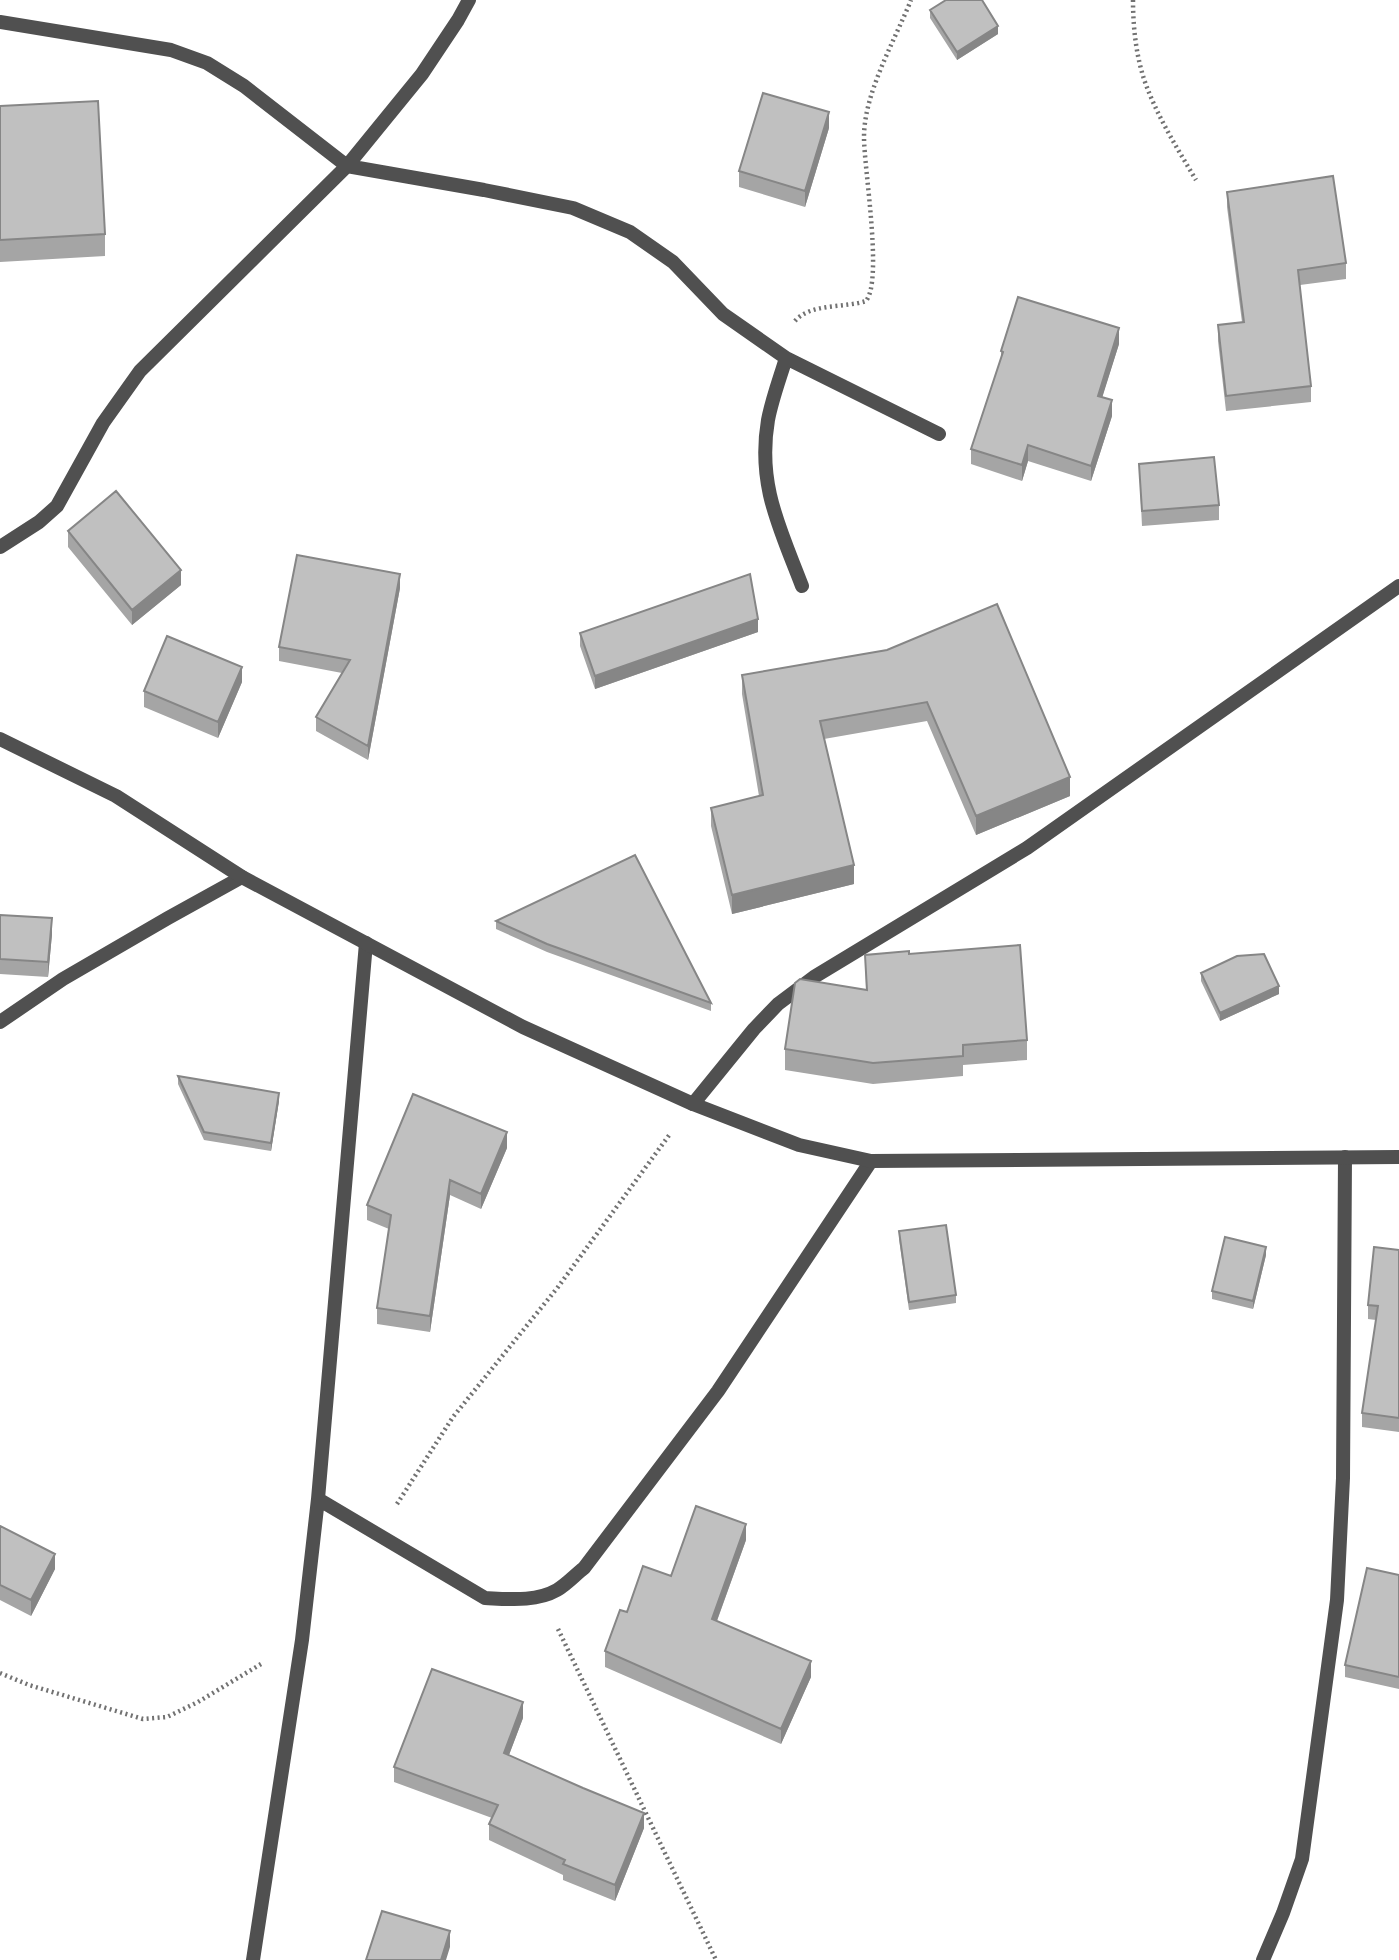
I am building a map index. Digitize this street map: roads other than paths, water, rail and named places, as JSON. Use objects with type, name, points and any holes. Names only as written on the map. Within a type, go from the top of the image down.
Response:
[{"type":"street","points":[[0,547],[39,522],[57,506],[103,423],[140,371],[347,166],[422,74],[469,0]]},
{"type":"street","points":[[0,22],[171,50],[206,63],[244,86],[347,166],[573,208],[630,232],[673,262],[723,314],[786,358],[939,435]]},
{"type":"street","points":[[786,358],[768,420],[765,464],[771,505],[802,586]]},
{"type":"street","points":[[693,1104],[754,1029],[778,1004],[814,977],[1027,848],[1399,586]]},
{"type":"street","points":[[0,739],[116,796],[242,877],[523,1027],[693,1104],[799,1145],[871,1161],[1399,1157]]},
{"type":"street","points":[[0,1022],[63,979],[242,877]]},
{"type":"street","points":[[253,1960],[302,1640],[318,1499],[366,943]]},
{"type":"street","points":[[1263,1960],[1302,1859],[1337,1600],[1343,1478],[1345,1157]]},
{"type":"street","points":[[318,1499],[485,1598],[516,1600],[542,1596],[559,1589],[584,1568],[718,1391],[871,1161]]}]
